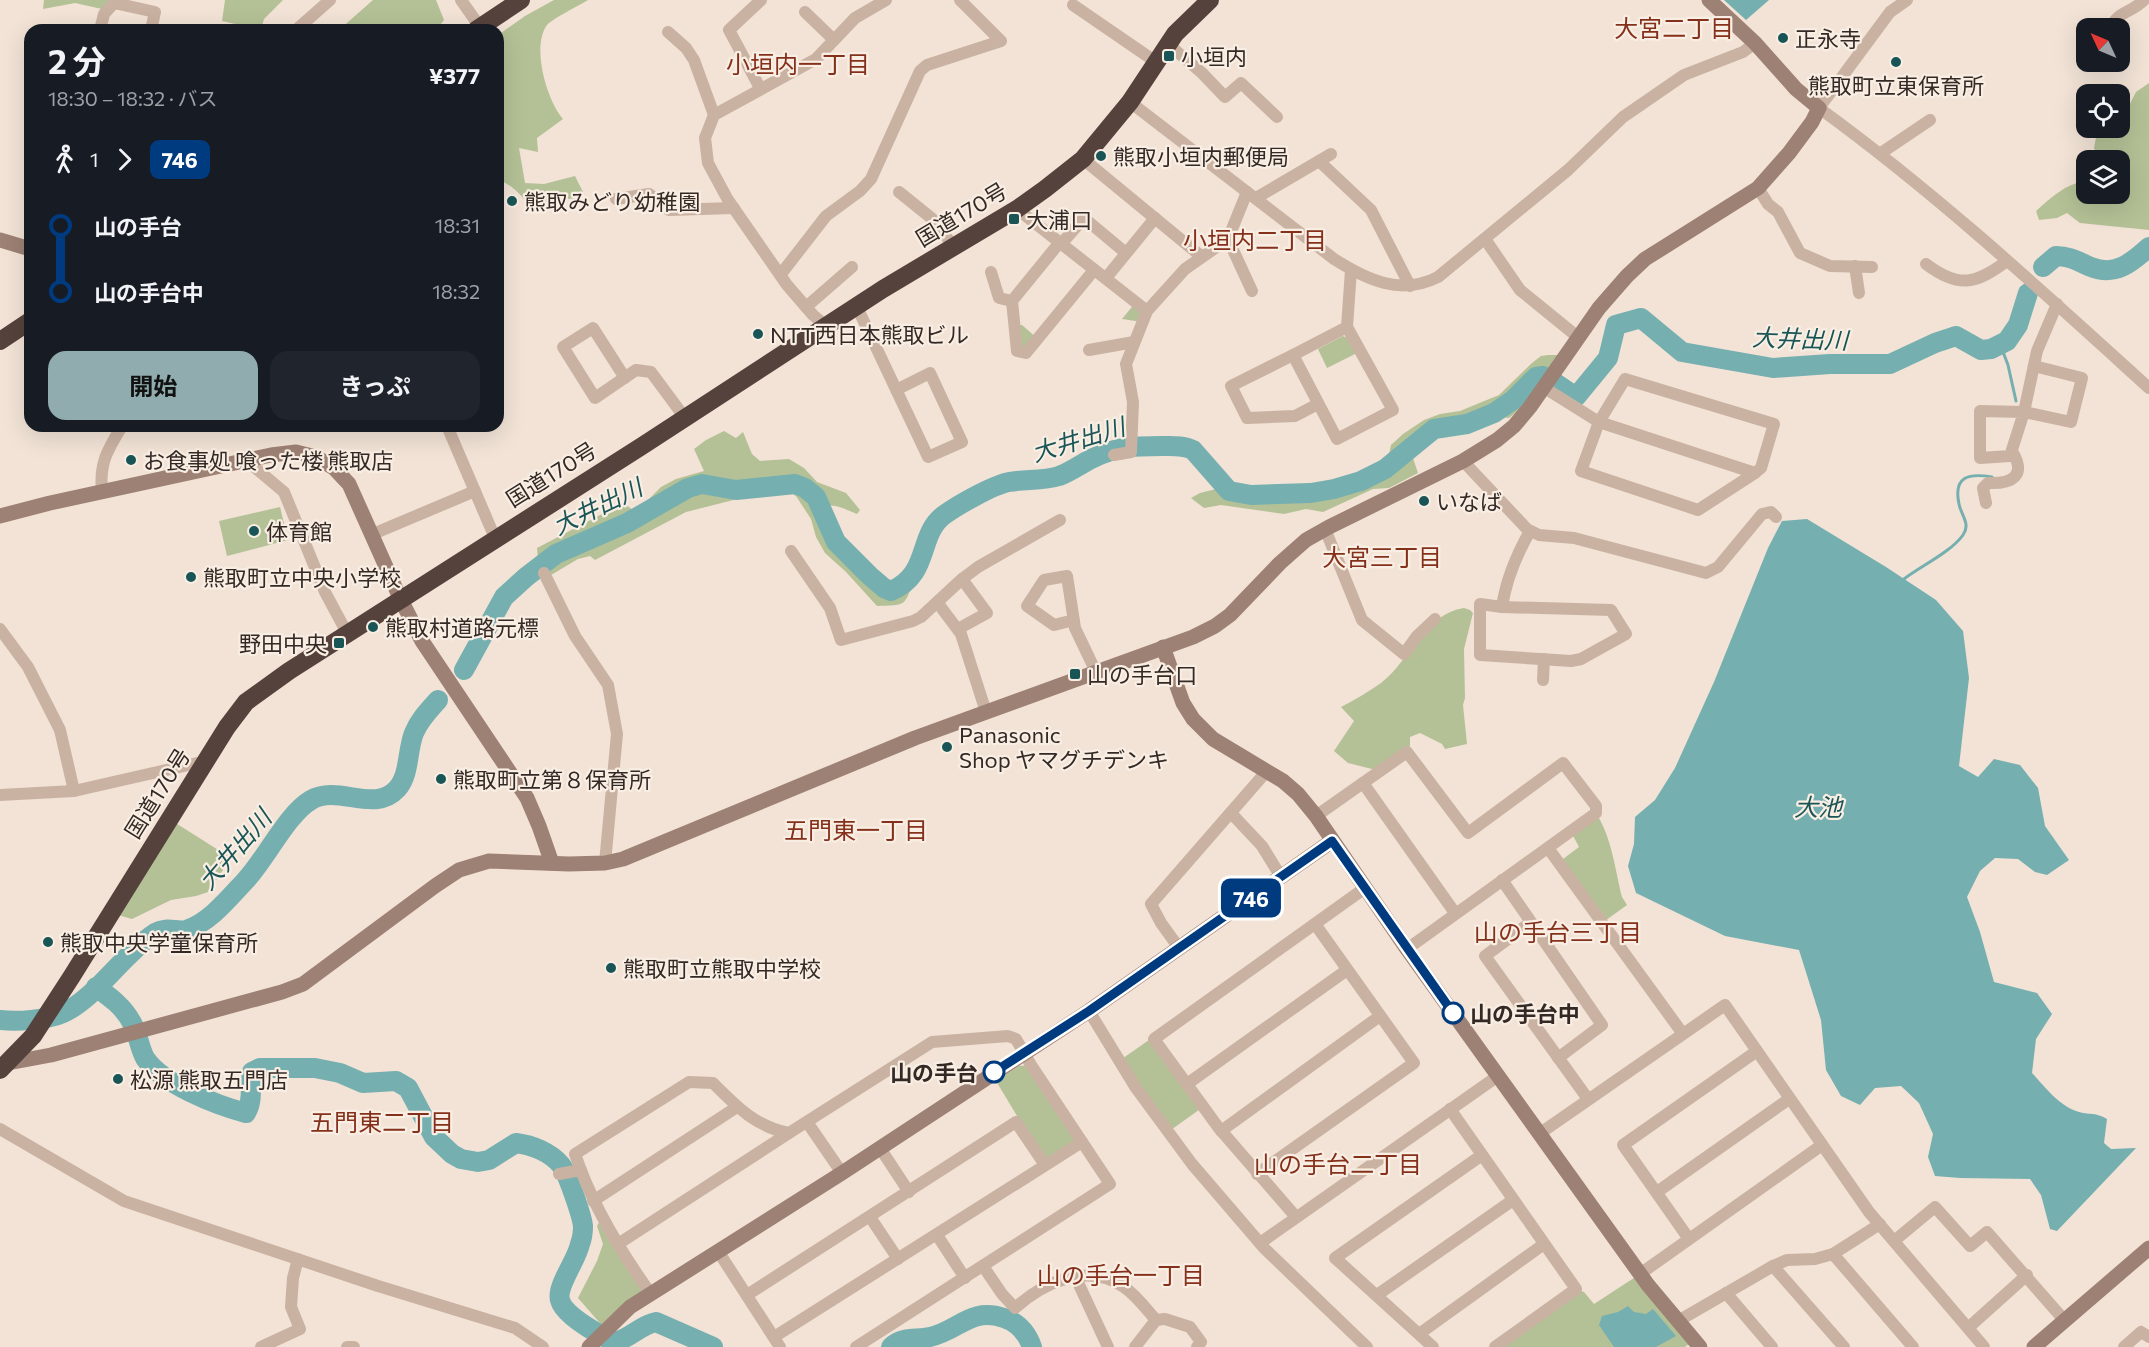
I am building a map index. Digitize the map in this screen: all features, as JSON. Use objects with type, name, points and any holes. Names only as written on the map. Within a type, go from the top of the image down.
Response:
[{"type":"highway","points":[[485,24],[521,0]]},
{"type":"highway","name":"国道170号","points":[[4,1067],[33,1036],[206,760],[237,712],[248,701],[275,680],[400,598],[826,326],[953,246],[1017,209],[1083,159],[1130,102],[1168,44],[1210,0]]},
{"type":"highway","points":[[0,341],[24,325]]},
{"type":"highway","points":[[0,353],[24,338]]},
{"type":"street","points":[[303,24],[330,0]]},
{"type":"street","points":[[461,0],[475,24]]},
{"type":"street","points":[[760,88],[729,30],[747,5],[761,0]]},
{"type":"street","points":[[826,326],[806,307],[781,274],[712,174],[708,163],[705,138],[714,115],[816,59],[855,18],[886,0]]},
{"type":"street","points":[[781,274],[826,216],[860,191],[871,179],[920,71],[927,65],[1001,41],[960,0]]},
{"type":"street","points":[[1709,0],[1755,43],[1796,89],[1881,153],[2057,304],[2149,388]]},
{"type":"street","points":[[4,1067],[282,992],[303,984],[459,870],[489,861],[605,863],[623,860],[915,738],[1215,626],[1230,615],[1280,563],[1306,540],[1463,461],[1497,440],[1514,426],[1599,308],[1627,276],[1645,259],[1758,188],[1789,153],[1812,122],[1819,108],[1890,12],[1907,0]]},
{"type":"street","points":[[2116,18],[2144,0]]},
{"type":"street","points":[[102,24],[104,14],[114,3],[155,12],[152,24]]},
{"type":"street","points":[[1073,5],[1156,62]]},
{"type":"street","points":[[805,12],[834,40]]},
{"type":"street","points":[[668,32],[686,48],[694,60],[714,115]]},
{"type":"street","points":[[1130,102],[1314,245],[1351,270],[1383,284],[1410,286],[1424,284],[1438,278],[1568,170],[1623,117],[1684,75],[1743,52],[1755,43]]},
{"type":"street","points":[[1168,44],[1202,73],[1225,97],[1241,82],[1277,117]]},
{"type":"street","points":[[1881,153],[1930,120]]},
{"type":"street","points":[[1114,454],[1131,446],[1133,402],[1126,364],[1147,311],[1185,269],[1228,239],[1252,195],[1331,154]]},
{"type":"street","points":[[1083,159],[1202,257]]},
{"type":"street","points":[[1319,161],[1371,210],[1410,286]]},
{"type":"street","points":[[1758,188],[1768,204],[1778,212],[1800,253],[1830,266],[1872,267]]},
{"type":"street","points":[[899,192],[934,220],[953,246]]},
{"type":"street","points":[[616,199],[649,194],[669,210],[734,208]]},
{"type":"street","points":[[1017,209],[1147,311]]},
{"type":"street","points":[[1094,270],[1026,353],[1017,351],[1012,301],[1084,218],[1126,253]]},
{"type":"street","points":[[1106,278],[1155,218]]},
{"type":"street","points":[[1228,239],[1252,291]]},
{"type":"street","points":[[1485,239],[1520,290],[1579,338]]},
{"type":"street","points":[[0,240],[24,247]]},
{"type":"street","points":[[1926,264],[1942,276],[1971,282],[1986,276],[2007,261]]},
{"type":"street","points":[[1855,266],[1859,293]]},
{"type":"street","points":[[806,307],[852,267]]},
{"type":"street","points":[[1293,355],[1337,439],[1393,410],[1347,327],[1351,270]]},
{"type":"street","points":[[991,272],[999,298],[1012,301]]},
{"type":"street","points":[[2034,366],[2082,378],[2071,422],[2024,412],[1980,411],[1980,458],[2010,456],[2024,412],[2037,351],[2057,304]]},
{"type":"street","points":[[857,307],[896,390],[928,457],[962,442],[930,373],[896,390]]},
{"type":"street","points":[[1318,404],[1295,416],[1247,418],[1232,386],[1347,327]]},
{"type":"street","points":[[625,378],[593,328],[563,347],[596,398],[625,378],[636,370],[651,372],[685,418]]},
{"type":"street","points":[[1089,350],[1134,342]]},
{"type":"street","points":[[1625,379],[1774,424],[1761,468],[1698,510],[1581,471],[1599,422],[1625,379]]},
{"type":"street","points":[[1544,387],[1599,422],[1755,473]]},
{"type":"street","points":[[102,491],[101,469],[107,452],[119,432]]},
{"type":"street","points":[[450,432],[495,538]]},
{"type":"street","points":[[1986,503],[1983,488],[1988,483],[2006,483],[2018,469],[2019,463],[2012,451]]},
{"type":"street","points":[[0,516],[102,491],[271,455],[296,452],[316,457],[334,468],[349,484],[400,598],[422,641],[527,798],[552,863]]},
{"type":"street","points":[[246,460],[284,492],[325,592],[347,633]]},
{"type":"street","points":[[1463,461],[1515,518],[1530,531],[1539,535],[1574,538],[1706,573],[1718,567],[1762,514],[1770,512],[1776,517]]},
{"type":"street","points":[[373,534],[475,491]]},
{"type":"street","points":[[791,551],[830,608],[841,640],[913,621],[978,567],[1060,520]]},
{"type":"street","points":[[1325,529],[1362,620],[1404,654],[1417,636],[1435,619]]},
{"type":"street","points":[[1502,607],[1505,588],[1530,531]]},
{"type":"street","points":[[544,573],[575,636],[608,685],[617,734],[605,863]]},
{"type":"street","points":[[1074,620],[1054,625],[1028,606],[1044,580],[1067,576],[1074,620],[1075,628],[1096,672]]},
{"type":"street","points":[[958,628],[987,613],[962,579]]},
{"type":"street","points":[[937,602],[958,628],[986,712]]},
{"type":"street","points":[[1480,604],[1502,607],[1611,610],[1626,634],[1571,661],[1480,655],[1480,604]]},
{"type":"street","points":[[0,629],[28,667],[60,730],[74,791]]},
{"type":"street","points":[[1163,647],[1183,703],[1193,719],[1213,739],[1283,781],[1317,816],[1407,949],[1539,1134],[1640,1274],[1700,1347]]},
{"type":"street","points":[[1543,680],[1544,659]]},
{"type":"street","points":[[1317,816],[1407,752],[1468,833],[1563,763],[1596,806],[1596,813],[1407,949]]},
{"type":"street","points":[[0,795],[74,791],[206,760]]},
{"type":"street","points":[[1179,948],[1151,904],[1266,772]]},
{"type":"street","points":[[1363,783],[1455,913]]},
{"type":"street","points":[[1231,813],[1262,846],[1281,877]]},
{"type":"street","points":[[590,1346],[630,1307],[842,1173],[1089,1011],[1332,841]]},
{"type":"street","points":[[1548,848],[1683,1034]]},
{"type":"street","points":[[1502,880],[1602,1025],[1558,1058]]},
{"type":"street","points":[[1296,1217],[1221,1131],[1155,1039],[1365,888]]},
{"type":"street","points":[[1531,922],[1485,957],[1588,1099]]},
{"type":"street","points":[[1257,1174],[1414,1063],[1315,924]]},
{"type":"street","points":[[1187,1084],[1347,970]]},
{"type":"street","points":[[1539,1134],[1725,1005],[1821,1146],[1880,1224],[1984,1347]]},
{"type":"street","points":[[1089,1011],[1136,1088],[1174,1140],[1260,1243],[1367,1347]]},
{"type":"street","points":[[1221,1131],[1380,1016]]},
{"type":"street","points":[[618,1244],[932,1042],[1008,1036],[1016,1039],[1110,1184],[856,1347]]},
{"type":"street","points":[[1689,1239],[1623,1145],[1757,1051]]},
{"type":"street","points":[[1260,1243],[1498,1076]]},
{"type":"street","points":[[651,1294],[618,1244],[577,1171],[575,1154],[689,1082],[713,1083],[737,1107],[772,1130],[789,1133]]},
{"type":"street","points":[[1657,1192],[1789,1099]]},
{"type":"street","points":[[593,1200],[737,1107]]},
{"type":"street","points":[[1450,1109],[1576,1289],[1494,1347]]},
{"type":"street","points":[[807,1122],[842,1173]]},
{"type":"street","points":[[747,1295],[1016,1122],[1045,1165]]},
{"type":"street","points":[[0,1130],[124,1201],[515,1328],[543,1347]]},
{"type":"street","points":[[718,1251],[777,1342],[898,1259],[1082,1142]]},
{"type":"street","points":[[1640,1274],[1821,1146]]},
{"type":"street","points":[[880,1148],[909,1192]]},
{"type":"street","points":[[1433,1347],[1335,1258],[1482,1155]]},
{"type":"street","points":[[560,1174],[577,1171]]},
{"type":"street","points":[[1377,1295],[1513,1200]]},
{"type":"street","points":[[1894,1240],[1935,1208],[1970,1246],[1987,1232],[2065,1321]]},
{"type":"street","points":[[870,1217],[898,1259]]},
{"type":"street","points":[[1678,1321],[1773,1266],[1787,1260],[1815,1259],[1833,1254],[1880,1224]]},
{"type":"street","points":[[937,1235],[965,1278]]},
{"type":"street","points":[[1419,1334],[1545,1244]]},
{"type":"street","points":[[2034,1347],[2149,1248]]},
{"type":"street","points":[[1833,1254],[1913,1347]]},
{"type":"street","points":[[261,1347],[300,1329],[291,1307],[293,1278],[298,1259]]},
{"type":"street","points":[[983,1266],[1002,1294],[1015,1308],[1047,1285],[1075,1276],[1090,1275],[1106,1278],[1123,1286],[1156,1320]]},
{"type":"street","points":[[1773,1266],[1844,1347]]},
{"type":"street","points":[[1968,1328],[2027,1275]]},
{"type":"street","points":[[1075,1276],[1108,1347]]},
{"type":"street","points":[[1726,1293],[1772,1347]]},
{"type":"street","points":[[1135,1347],[1156,1320],[1165,1319],[1190,1327],[1201,1342],[1197,1347]]},
{"type":"street","points":[[2124,1347],[2141,1332],[2149,1337]]},
{"type":"street","points":[[347,1347],[354,1347]]},
{"type":"green space","points":[[44,0],[112,0],[102,9],[75,3],[43,9]]},
{"type":"green space","points":[[225,0],[283,0],[264,19],[263,24],[235,24],[222,21]]},
{"type":"green space","points":[[373,0],[436,0],[444,20],[441,24],[346,24]]},
{"type":"green space","points":[[554,0],[588,0],[550,22],[542,35],[540,46],[543,74],[552,100],[563,119],[537,138],[538,152],[519,148],[525,183],[544,184],[575,176],[583,192],[576,198],[550,201],[534,209],[531,209],[516,191],[504,183],[504,31]]},
{"type":"green space","points":[[2149,83],[2149,230],[2080,223],[2067,213],[2057,218],[2039,220],[2036,211],[2059,192],[2076,184],[2076,204],[2130,204],[2130,150],[2095,150],[2094,148],[2096,138],[2130,138],[2130,104],[2136,92]]},
{"type":"green space","points":[[1136,302],[1147,311],[1142,322],[1122,319]]},
{"type":"green space","points":[[1022,325],[1038,339],[1017,351],[1015,326]]},
{"type":"green space","points":[[1343,336],[1349,339],[1357,353],[1327,368],[1318,349]]},
{"type":"green space","points":[[1560,355],[1519,410],[1509,418],[1501,417],[1482,427],[1432,435],[1430,441],[1413,458],[1418,473],[1389,488],[1373,489],[1323,512],[1306,509],[1284,514],[1221,505],[1204,508],[1191,498],[1220,488],[1231,493],[1258,498],[1303,497],[1358,484],[1385,472],[1391,445],[1403,434],[1424,420],[1440,414],[1460,411],[1499,395],[1532,363],[1541,356]]},
{"type":"green space","points":[[724,431],[736,438],[743,432],[752,454],[760,461],[789,459],[804,468],[817,482],[846,493],[860,510],[857,514],[832,506],[818,509],[829,533],[840,551],[884,590],[896,591],[912,579],[905,600],[899,605],[877,606],[825,553],[816,537],[811,519],[796,496],[786,490],[765,492],[686,512],[595,560],[590,556],[578,559],[551,575],[544,573],[538,560],[537,548],[623,503],[636,512],[661,487],[676,479],[704,471],[694,449]]},
{"type":"green space","name":"体育館","points":[[280,507],[288,540],[227,556],[219,521]]},
{"type":"green space","points":[[1464,608],[1473,613],[1464,649],[1465,698],[1463,705],[1467,744],[1445,749],[1442,744],[1420,733],[1410,737],[1410,746],[1376,770],[1348,763],[1334,751],[1354,721],[1341,707],[1381,683],[1391,674],[1438,619]]},
{"type":"green space","points":[[1596,813],[1609,843],[1622,897],[1627,905],[1602,923],[1559,862],[1579,847],[1571,832]]},
{"type":"green space","points":[[174,822],[231,858],[208,892],[171,900],[132,919],[118,915]]},
{"type":"green space","points":[[1149,1040],[1203,1107],[1168,1132],[1119,1061]]},
{"type":"green space","points":[[1031,1065],[1082,1142],[1045,1165],[1016,1122],[1017,1116],[996,1081],[1019,1066]]},
{"type":"green space","points":[[602,1217],[651,1294],[606,1330],[578,1298],[603,1244],[597,1226]]},
{"type":"green space","points":[[1640,1274],[1694,1340],[1685,1347],[1495,1347],[1576,1289],[1584,1292],[1594,1304]]},
{"type":"water","points":[[1724,0],[1769,0],[1746,20]]},
{"type":"water","name":"大池","points":[[1807,519],[1936,600],[1963,631],[1969,678],[1959,766],[1978,777],[1994,759],[2020,765],[2038,788],[2045,826],[2069,860],[2047,875],[2035,872],[2018,859],[1995,858],[1980,871],[1967,897],[1994,982],[2037,993],[2052,1014],[2036,1039],[2032,1073],[2053,1096],[2065,1105],[2079,1112],[2096,1114],[2107,1119],[2104,1143],[2111,1149],[2136,1148],[2057,1231],[2050,1229],[2041,1195],[2030,1179],[1935,1176],[1928,1157],[1933,1134],[1919,1103],[1901,1086],[1875,1088],[1860,1105],[1841,1096],[1826,1070],[1821,1020],[1799,950],[1725,936],[1636,893],[1628,866],[1634,844],[1635,817],[1655,800],[1675,768],[1714,682],[1768,548],[1782,521]]},
{"type":"water","points":[[1628,1306],[1634,1312],[1646,1314],[1653,1309],[1676,1336],[1656,1347],[1614,1347],[1599,1325],[1602,1316],[1618,1312]]},
{"type":"waterway","name":"大井出川","points":[[2043,267],[2056,256],[2061,256],[2100,270],[2116,269],[2130,263],[2149,247]]},
{"type":"waterway","name":"大井出川","points":[[1554,382],[1576,397],[1608,358],[1616,325],[1641,318],[1682,352],[1773,368],[1830,364],[1890,364],[1956,336],[1981,350],[1991,349],[2007,341],[2018,325],[2028,293]]},
{"type":"waterway","points":[[2000,344],[2008,365],[2016,401]]},
{"type":"waterway","name":"大井出川","points":[[464,670],[504,597],[526,577],[556,554],[627,523],[688,488],[702,484],[736,490],[795,484],[805,488],[816,497],[836,542],[870,576],[891,591],[904,584],[912,575],[930,533],[944,515],[1002,484],[1059,476],[1091,459],[1118,449],[1174,446],[1193,450],[1229,491],[1251,495],[1311,493],[1334,489],[1361,481],[1385,469],[1434,429],[1467,424],[1494,413],[1513,400],[1536,377],[1543,376]]},
{"type":"waterway","points":[[1904,579],[1944,553],[1963,535],[1966,523],[1958,495],[1961,482],[1970,476],[1992,477]]},
{"type":"waterway","name":"大井出川","points":[[0,1020],[32,1020],[63,1013],[86,998],[132,952],[155,933],[164,930],[186,930],[203,922],[253,872],[285,826],[311,800],[333,795],[367,799],[388,796],[397,789],[404,777],[416,728],[438,700]]},
{"type":"waterway","points":[[96,987],[129,1017],[145,1058],[153,1068],[177,1085],[220,1105],[246,1113],[250,1103],[252,1072],[260,1068],[315,1068],[340,1073],[363,1083],[396,1081],[408,1088],[434,1137],[452,1154],[461,1159],[478,1162],[489,1160],[516,1143],[528,1145],[546,1153],[557,1160],[564,1169],[583,1226],[578,1250],[561,1288],[560,1300],[568,1312],[583,1324],[614,1342],[656,1322],[713,1347]]},
{"type":"waterway","points":[[891,1347],[900,1341],[940,1334],[982,1315],[992,1315],[1014,1323],[1025,1333],[1032,1347]]},
{"type":"bus line","name":"746","points":[[994,1072],[1089,1011],[1332,841],[1453,1013]]},
{"type":"place","name":"正永寺","points":[[1783,38]]},
{"type":"place","name":"小垣内","points":[[1169,56]]},
{"type":"place","name":"熊取町立東保育所","points":[[1896,62]]},
{"type":"place","name":"熊取小垣内郵便局","points":[[1101,156]]},
{"type":"place","name":"熊取みどり幼稚園","points":[[512,201]]},
{"type":"place","name":"大浦口","points":[[1014,219]]},
{"type":"place","name":"NTT西日本熊取ビル","points":[[758,334]]},
{"type":"place","name":"お食事処 喰った楼 熊取店","points":[[131,460]]},
{"type":"place","name":"いなば","points":[[1424,501]]},
{"type":"place","name":"体育館","points":[[254,531]]},
{"type":"place","name":"熊取町立中央小学校","points":[[191,577]]},
{"type":"place","name":"熊取村道路元標","points":[[373,627]]},
{"type":"place","name":"野田中央","points":[[339,643]]},
{"type":"place","name":"山の手台口","points":[[1075,674]]},
{"type":"place","name":"Panasonic Shop ヤマグチデンキ","points":[[947,747]]},
{"type":"place","name":"熊取町立第８保育所","points":[[441,779]]},
{"type":"place","name":"熊取中央学童保育所","points":[[48,942]]},
{"type":"place","name":"熊取町立熊取中学校","points":[[611,968]]},
{"type":"place","name":"山の手台中","points":[[1453,1013]]},
{"type":"place","name":"山の手台","points":[[994,1072]]},
{"type":"place","name":"松源 熊取五門店","points":[[118,1079]]},
{"type":"district","name":"大宮二丁目","points":[[1674,27]]},
{"type":"district","name":"小垣内一丁目","points":[[798,63]]},
{"type":"district","name":"小垣内二丁目","points":[[1255,239]]},
{"type":"district","name":"大宮三丁目","points":[[1382,556]]},
{"type":"district","name":"五門東一丁目","points":[[856,829]]},
{"type":"district","name":"山の手台三丁目","points":[[1558,931]]},
{"type":"district","name":"五門東二丁目","points":[[382,1121]]},
{"type":"district","name":"山の手台二丁目","points":[[1338,1163]]},
{"type":"district","name":"山の手台一丁目","points":[[1121,1274]]}]
